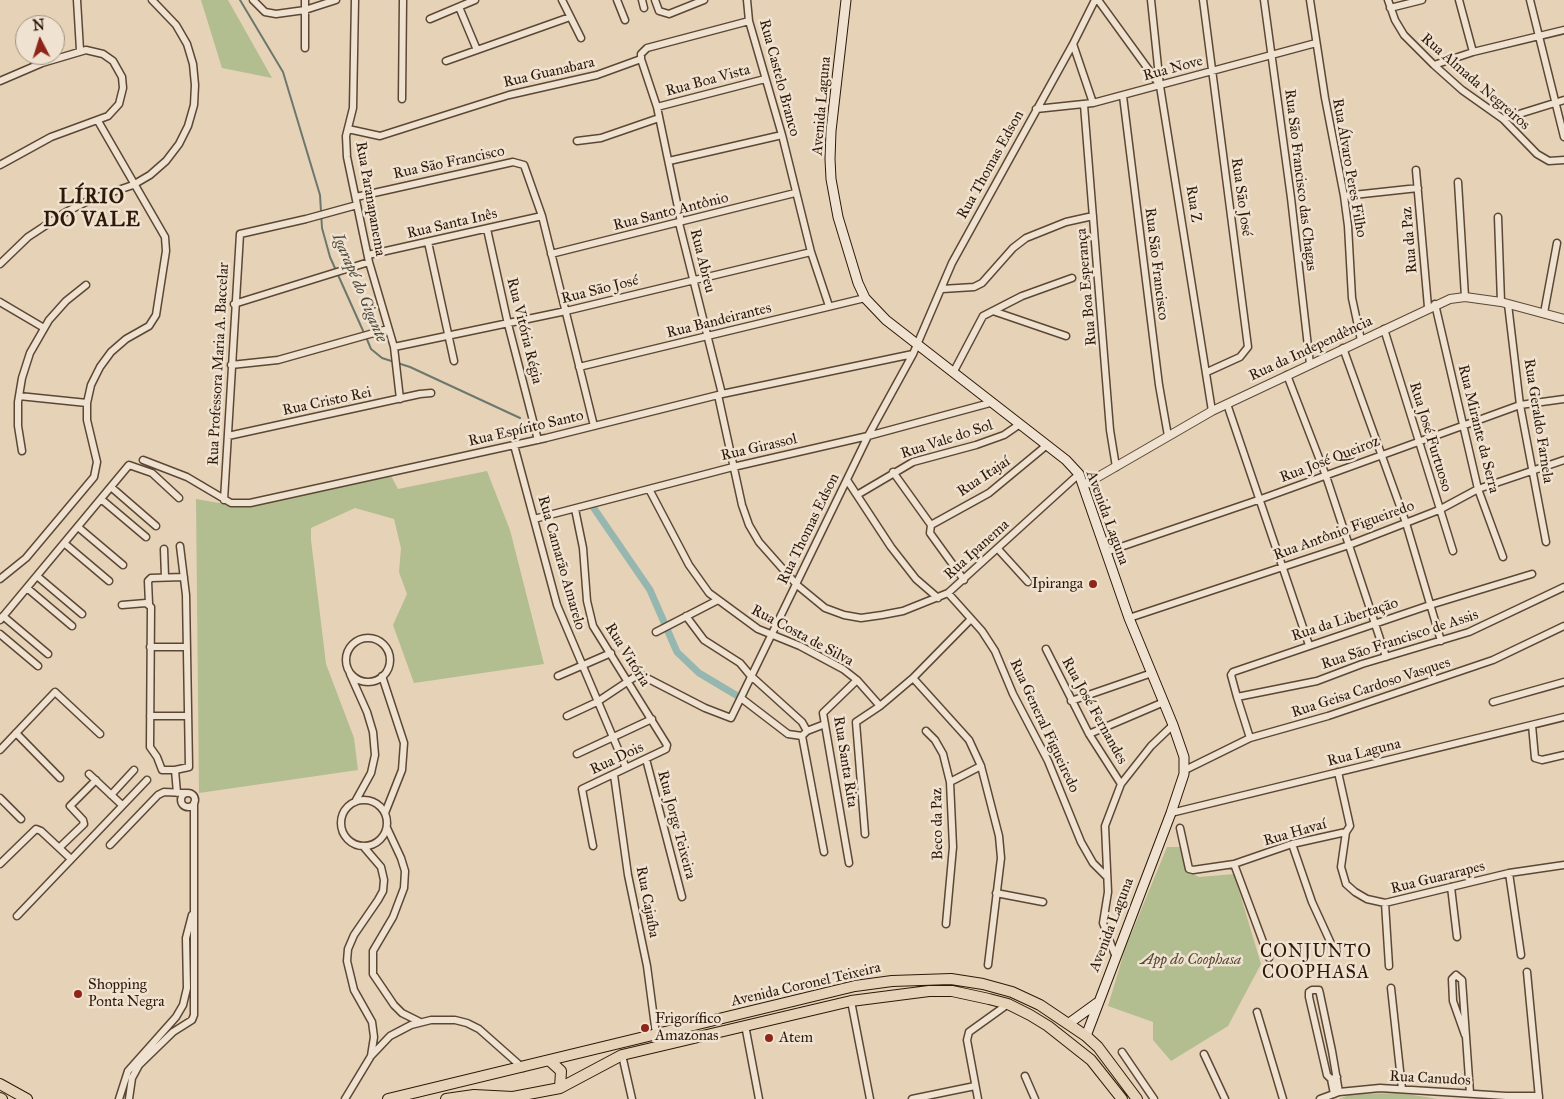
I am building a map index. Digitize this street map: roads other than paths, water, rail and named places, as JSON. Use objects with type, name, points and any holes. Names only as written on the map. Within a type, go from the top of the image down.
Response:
[{"type":"highway","name":"Avenida Coronel Teixeira","points":[[388,1099],[523,1068],[855,986],[917,979],[951,979],[982,984],[1012,992],[1040,1005],[1086,1036],[1106,1057],[1137,1099]]},
{"type":"highway","name":"Avenida Coronel Teixeira","points":[[452,1098],[513,1096],[560,1088],[622,1055],[851,1000],[929,991],[952,992],[1008,1004],[1048,1026],[1091,1060],[1122,1099]]},
{"type":"highway","points":[[550,1061],[560,1071],[560,1088]]},
{"type":"highway","points":[[0,1084],[27,1099]]},
{"type":"main road","name":"Avenida Laguna","points":[[846,0],[831,131],[831,179],[844,238],[852,266],[865,298],[874,309],[990,403],[1066,460],[1079,474],[1129,618],[1164,702],[1184,757],[1185,770],[1171,813],[1115,955],[1086,1036]]},
{"type":"main road","points":[[1068,1024],[1097,1003]]},
{"type":"street","points":[[77,0],[80,50]]},
{"type":"street","points":[[0,264],[28,237],[66,212],[99,196],[134,185],[159,168],[179,144],[190,121],[195,95],[193,64],[187,44],[170,17],[152,0]]},
{"type":"street","points":[[253,0],[260,9],[269,14],[305,10],[336,0]]},
{"type":"street","points":[[260,0],[260,9]]},
{"type":"street","points":[[305,0],[305,48]]},
{"type":"street","name":"Rua Paranapanema","points":[[355,0],[353,108],[348,128],[347,157],[368,259],[394,347],[400,399]]},
{"type":"street","points":[[402,99],[403,0]]},
{"type":"street","points":[[430,19],[475,0]]},
{"type":"street","points":[[562,0],[580,38]]},
{"type":"street","points":[[617,0],[625,20]]},
{"type":"street","points":[[642,0],[644,8]]},
{"type":"street","points":[[655,0],[658,11],[663,13],[675,13],[702,0]]},
{"type":"street","name":"Rua Castelo Branco","points":[[748,0],[749,21],[782,135],[811,252],[828,306]]},
{"type":"street","points":[[1096,0],[1160,86]]},
{"type":"street","name":"Rua Thomas Edson","points":[[918,345],[952,263],[1096,0]]},
{"type":"street","name":"Rua Z","points":[[1151,0],[1160,86],[1212,411]]},
{"type":"street","name":"Rua São José","points":[[1204,0],[1211,72],[1248,347],[1240,357],[1206,372]]},
{"type":"street","name":"Rua São Francisco das Chagas","points":[[1264,0],[1291,198],[1310,364]]},
{"type":"street","name":"Rua Álvaro Peres Filho","points":[[1310,0],[1344,196],[1348,226],[1352,298],[1361,340]]},
{"type":"street","name":"Rua Almada Negreiros","points":[[1388,0],[1390,8],[1404,34],[1434,66],[1462,90],[1503,119],[1544,160],[1564,160]]},
{"type":"street","points":[[1390,8],[1422,0]]},
{"type":"street","points":[[1459,0],[1473,52]]},
{"type":"street","points":[[1530,0],[1564,137]]},
{"type":"street","points":[[459,7],[478,50]]},
{"type":"street","points":[[446,61],[570,17]]},
{"type":"street","name":"Rua Guanabara","points":[[348,128],[380,136],[509,95],[597,75],[641,59],[643,50],[647,48],[749,21]]},
{"type":"street","points":[[1434,66],[1473,52],[1564,30]]},
{"type":"street","name":"Rua Nove","points":[[1036,110],[1084,105],[1123,96],[1316,43]]},
{"type":"street","points":[[1073,44],[1093,103]]},
{"type":"street","points":[[0,81],[42,62],[80,50],[92,50],[104,54],[117,66],[122,77],[123,88],[119,104],[108,116],[51,137],[0,165]]},
{"type":"street","name":"Rua Abreu","points":[[641,59],[657,107],[680,223],[709,337],[720,394]]},
{"type":"street","name":"Rua Boa Vista","points":[[657,107],[765,79]]},
{"type":"street","name":"Rua São Francisco","points":[[1123,96],[1159,385],[1168,436]]},
{"type":"street","points":[[1503,119],[1564,100]]},
{"type":"street","name":"Rua Boa Esperança","points":[[1084,105],[1110,430],[1116,467]]},
{"type":"street","name":"Rua Boa Vista","points":[[578,141],[601,138],[659,118]]},
{"type":"street","points":[[0,579],[26,558],[94,476],[97,462],[88,429],[87,403],[95,376],[105,359],[126,339],[149,326],[156,315],[166,242],[163,233],[98,121]]},
{"type":"street","points":[[669,161],[782,135]]},
{"type":"street","name":"Rua São Francisco","points":[[356,197],[518,162],[524,165],[528,172],[542,216]]},
{"type":"street","name":"Rua da Paz","points":[[1416,170],[1432,306]]},
{"type":"street","points":[[1458,182],[1465,297]]},
{"type":"street","points":[[1344,196],[1418,188]]},
{"type":"street","name":"Rua Santo Antônio","points":[[552,254],[796,193]]},
{"type":"street","name":"Rua Professora Maria A. Baccelar","points":[[224,500],[238,238],[244,232],[315,217],[357,205]]},
{"type":"street","points":[[542,216],[594,426]]},
{"type":"street","name":"Rua Santa Inês","points":[[234,304],[337,271],[368,259],[428,242],[542,216]]},
{"type":"street","points":[[942,288],[974,287],[982,282],[1013,248],[1026,238],[1066,222],[1094,216]]},
{"type":"street","name":"Rua Geraldo Farnela","points":[[1498,217],[1505,303],[1520,405],[1546,542]]},
{"type":"street","name":"Rua Vitória Régia","points":[[487,229],[508,324],[538,440]]},
{"type":"street","points":[[428,242],[454,361]]},
{"type":"street","points":[[1544,314],[1557,243]]},
{"type":"street","name":"Rua São José","points":[[394,347],[566,311],[811,252]]},
{"type":"street","points":[[953,373],[983,316],[1044,287],[1072,278]]},
{"type":"street","points":[[22,451],[18,426],[19,396],[28,359],[44,328],[66,301],[86,286]]},
{"type":"street","name":"Rua da Independência","points":[[1084,485],[1212,411],[1450,299],[1465,297],[1505,303],[1564,318]]},
{"type":"street","name":"Rua Bandeirantes","points":[[580,367],[865,298]]},
{"type":"street","points":[[0,302],[44,328]]},
{"type":"street","name":"Rua Mirante da Serra","points":[[1432,306],[1478,489],[1503,557]]},
{"type":"street","points":[[994,311],[1066,336]]},
{"type":"street","points":[[231,365],[278,360],[388,329]]},
{"type":"street","name":"Rua José Furtuoso","points":[[1384,329],[1453,551]]},
{"type":"street","points":[[913,354],[918,345]]},
{"type":"street","points":[[1343,348],[1406,523],[1441,641]]},
{"type":"street","name":"Rua Thomas Edson","points":[[629,681],[635,676],[642,675],[705,708],[731,718],[750,675],[797,584],[868,436],[913,354]]},
{"type":"street","name":"Rua Espírito Santo","points":[[143,460],[187,477],[231,503],[250,503],[538,440],[720,394],[913,354]]},
{"type":"street","points":[[1287,375],[1326,476],[1386,658]]},
{"type":"street","name":"Rua Cristo Rei","points":[[228,436],[431,393]]},
{"type":"street","name":"Rua Ipanema","points":[[720,394],[733,467],[749,525],[759,542],[797,584],[826,608],[844,616],[861,618],[903,610],[948,593],[1079,474]]},
{"type":"street","points":[[19,396],[87,403]]},
{"type":"street","name":"Rua José Queiroz","points":[[1106,552],[1326,476],[1520,405],[1564,399]]},
{"type":"street","name":"Rua Girassol","points":[[534,519],[733,467],[868,436],[990,403]]},
{"type":"street","points":[[1227,404],[1261,499],[1309,645]]},
{"type":"street","name":"Rua Vale do Sol","points":[[857,495],[893,472],[913,462],[986,441],[1004,434],[1020,424]]},
{"type":"street","name":"Rua Camarão Amarelo","points":[[514,445],[557,605],[581,666],[626,768]]},
{"type":"street","name":"Rua Itajaí","points":[[931,525],[988,493],[1047,445]]},
{"type":"street","name":"Rua Antônio Figueiredo","points":[[1129,618],[1349,545],[1439,510],[1478,489],[1532,469],[1564,460]]},
{"type":"street","points":[[48,654],[2,618],[129,465],[132,464],[152,473],[179,498]]},
{"type":"street","points":[[893,472],[931,525],[930,533],[964,580]]},
{"type":"street","points":[[847,480],[916,579],[938,598]]},
{"type":"street","points":[[111,487],[156,526]]},
{"type":"street","name":"Rua Costa de Silva","points":[[649,489],[694,573],[718,600],[743,619],[800,646],[857,680],[880,706]]},
{"type":"street","points":[[101,499],[146,537]]},
{"type":"street","name":"Rua Vitória","points":[[575,508],[583,548],[589,615],[598,636],[629,681],[667,745],[666,749]]},
{"type":"street","points":[[78,526],[123,565]]},
{"type":"street","points":[[64,544],[109,582]]},
{"type":"street","points":[[180,546],[184,577],[187,647],[189,767],[162,770],[157,757],[151,750],[150,604],[148,581],[154,576],[184,577]]},
{"type":"street","points":[[998,548],[1028,582]]},
{"type":"street","points":[[164,549],[165,576]]},
{"type":"street","name":"Rua da Libertação","points":[[1250,738],[1231,675],[1233,672],[1430,605],[1532,574]]},
{"type":"street","points":[[37,576],[82,614]]},
{"type":"street","name":"Rua São Francisco de Assis","points":[[1237,697],[1298,686],[1441,641],[1494,622],[1564,587]]},
{"type":"street","points":[[27,588],[72,626]]},
{"type":"street","name":"Rua General Figueiredo","points":[[948,593],[982,630],[995,650],[1013,694],[1048,762],[1081,842],[1093,863],[1106,876]]},
{"type":"street","points":[[656,632],[718,600]]},
{"type":"street","points":[[122,605],[150,604]]},
{"type":"street","points":[[686,616],[704,640],[740,663],[750,675],[802,722],[824,852]]},
{"type":"street","points":[[865,834],[855,724],[913,678],[971,618]]},
{"type":"street","name":"Rua Geisa Cardoso Vasques","points":[[1185,770],[1250,738],[1328,716],[1461,672],[1493,660],[1564,626]]},
{"type":"street","points":[[0,634],[38,666]]},
{"type":"street","points":[[350,674],[369,682],[382,676],[389,664],[387,649],[376,640],[367,638],[355,642],[347,654],[347,667],[350,674],[368,712],[373,732],[375,755],[372,773],[355,802],[345,811],[341,824],[345,836],[350,841],[363,846],[381,867],[384,880],[383,890],[378,900],[354,935],[348,949],[347,961],[354,990],[372,1022],[374,1036],[371,1056]]},
{"type":"street","points":[[150,647],[187,647]]},
{"type":"street","name":"Rua José Fernandes","points":[[1046,649],[1071,702],[1121,784]]},
{"type":"street","points":[[558,676],[611,653]]},
{"type":"street","points":[[1071,702],[1152,673]]},
{"type":"street","points":[[382,676],[404,743],[402,770],[385,813],[387,828],[405,871],[404,888],[394,917],[373,952],[374,974],[394,1005],[402,1013],[420,1022]]},
{"type":"street","points":[[913,678],[969,740],[981,766],[1000,844],[1001,858],[988,965]]},
{"type":"street","name":"Rua Santa Rita","points":[[849,862],[823,713],[857,680]]},
{"type":"street","points":[[567,716],[597,702],[629,681]]},
{"type":"street","points":[[1493,702],[1564,682]]},
{"type":"street","points":[[0,750],[55,692],[100,734]]},
{"type":"street","points":[[740,698],[788,734],[804,733],[825,724]]},
{"type":"street","points":[[1089,734],[1164,702]]},
{"type":"street","points":[[150,716],[188,716]]},
{"type":"street","name":"Rua Laguna","points":[[1171,813],[1564,717]]},
{"type":"street","points":[[577,754],[652,719]]},
{"type":"street","points":[[1115,955],[1103,923],[1108,892],[1105,826],[1121,784],[1151,746],[1173,725]]},
{"type":"street","points":[[1532,725],[1536,758],[1542,760],[1564,755]]},
{"type":"street","name":"Beco da Paz","points":[[926,731],[935,740],[943,754],[950,782],[953,847],[946,924]]},
{"type":"street","points":[[16,733],[60,778]]},
{"type":"street","name":"Rua Dois","points":[[593,846],[582,789],[666,749]]},
{"type":"street","name":"Rua Jorge Teixeira","points":[[646,759],[682,897]]},
{"type":"street","points":[[950,782],[981,766]]},
{"type":"street","points":[[112,795],[134,770]]},
{"type":"street","points":[[175,770],[177,793]]},
{"type":"street","name":"Rua Havaí","points":[[1180,828],[1189,869],[1198,870],[1234,864],[1292,844],[1346,832],[1350,826],[1338,772]]},
{"type":"street","points":[[89,774],[122,805]]},
{"type":"street","name":"Rua Cajaíba","points":[[614,775],[628,875],[647,966],[656,1034]]},
{"type":"street","points":[[59,848],[84,824],[83,820],[70,806],[96,780]]},
{"type":"street","points":[[17,916],[146,780]]},
{"type":"street","points":[[164,792],[190,806],[194,803]]},
{"type":"street","points":[[110,845],[158,795],[164,792],[193,796],[194,1008],[192,1020],[184,1024],[139,1065],[132,1078],[129,1099]]},
{"type":"street","points":[[186,794],[182,796],[183,803],[194,820]]},
{"type":"street","points":[[0,798],[21,819]]},
{"type":"street","points":[[355,802],[362,800],[374,802],[385,813]]},
{"type":"street","points":[[363,846],[377,842],[387,828]]},
{"type":"street","points":[[0,864],[36,829],[71,859]]},
{"type":"street","name":"Rua Guararapes","points":[[1346,832],[1341,867],[1346,884],[1354,892],[1367,899],[1385,903],[1509,873],[1564,865]]},
{"type":"street","points":[[1292,844],[1312,902],[1334,950]]},
{"type":"street","points":[[1234,864],[1269,958]]},
{"type":"street","points":[[1509,873],[1521,955]]},
{"type":"street","points":[[1451,887],[1457,937]]},
{"type":"street","points":[[996,894],[1043,902]]},
{"type":"street","points":[[1385,903],[1389,966]]},
{"type":"street","points":[[119,1099],[128,1071],[176,1017],[183,1005],[187,988],[186,938],[194,911]]},
{"type":"street","points":[[1527,972],[1539,1097]]},
{"type":"street","points":[[1465,1035],[1454,1001],[1452,979],[1456,976],[1459,976],[1462,980],[1470,1093]]},
{"type":"street","points":[[1391,988],[1402,1089]]},
{"type":"street","points":[[1334,1078],[1327,1075],[1309,997],[1309,992],[1316,989],[1319,990],[1322,1002],[1337,1092]]},
{"type":"street","points":[[851,1000],[870,1099]]},
{"type":"street","points":[[978,1099],[967,1040],[969,1032],[1008,1004]]},
{"type":"street","points":[[183,1005],[194,1008]]},
{"type":"street","points":[[1257,1012],[1282,1099]]},
{"type":"street","points":[[176,1017],[184,1024]]},
{"type":"street","points":[[345,1099],[371,1056],[390,1036],[401,1029],[420,1022],[444,1019],[467,1023],[478,1029],[523,1068]]},
{"type":"street","points":[[745,1025],[759,1099]]},
{"type":"street","points":[[1122,1052],[1154,1099]]},
{"type":"street","points":[[1204,1054],[1224,1099]]},
{"type":"street","points":[[622,1055],[632,1099]]},
{"type":"street","points":[[1026,1076],[1035,1099]]},
{"type":"street","points":[[912,1099],[926,1098],[975,1086]]},
{"type":"street","name":"Rua Canudos","points":[[1320,1099],[1337,1092],[1358,1089],[1402,1089],[1539,1097]]},
{"type":"waterway","name":"Igarapé do Gigante","points":[[240,0],[283,72],[320,195],[322,228],[330,257],[364,333]]},
{"type":"waterway","name":"Igarapé do Gigante","points":[[366,337],[371,349],[382,358],[410,367],[520,418]]},
{"type":"waterway","points":[[591,504],[650,590],[677,652],[699,673],[741,698]]},
{"type":"place","name":"Ipiranga","points":[[1093,584]]},
{"type":"place","name":"Shopping Ponta Negra","points":[[78,994]]},
{"type":"place","name":"Frigorífico Amazonas","points":[[645,1028]]},
{"type":"place","name":"Atem","points":[[769,1038]]},
{"type":"district","name":"LÍRIO DO VALE","points":[[92,210]]},
{"type":"district","name":"CONJUNTO COOPHASA","points":[[1316,963]]},
{"type":"park label","name":"App do Coophasa","points":[[1191,960]]}]
